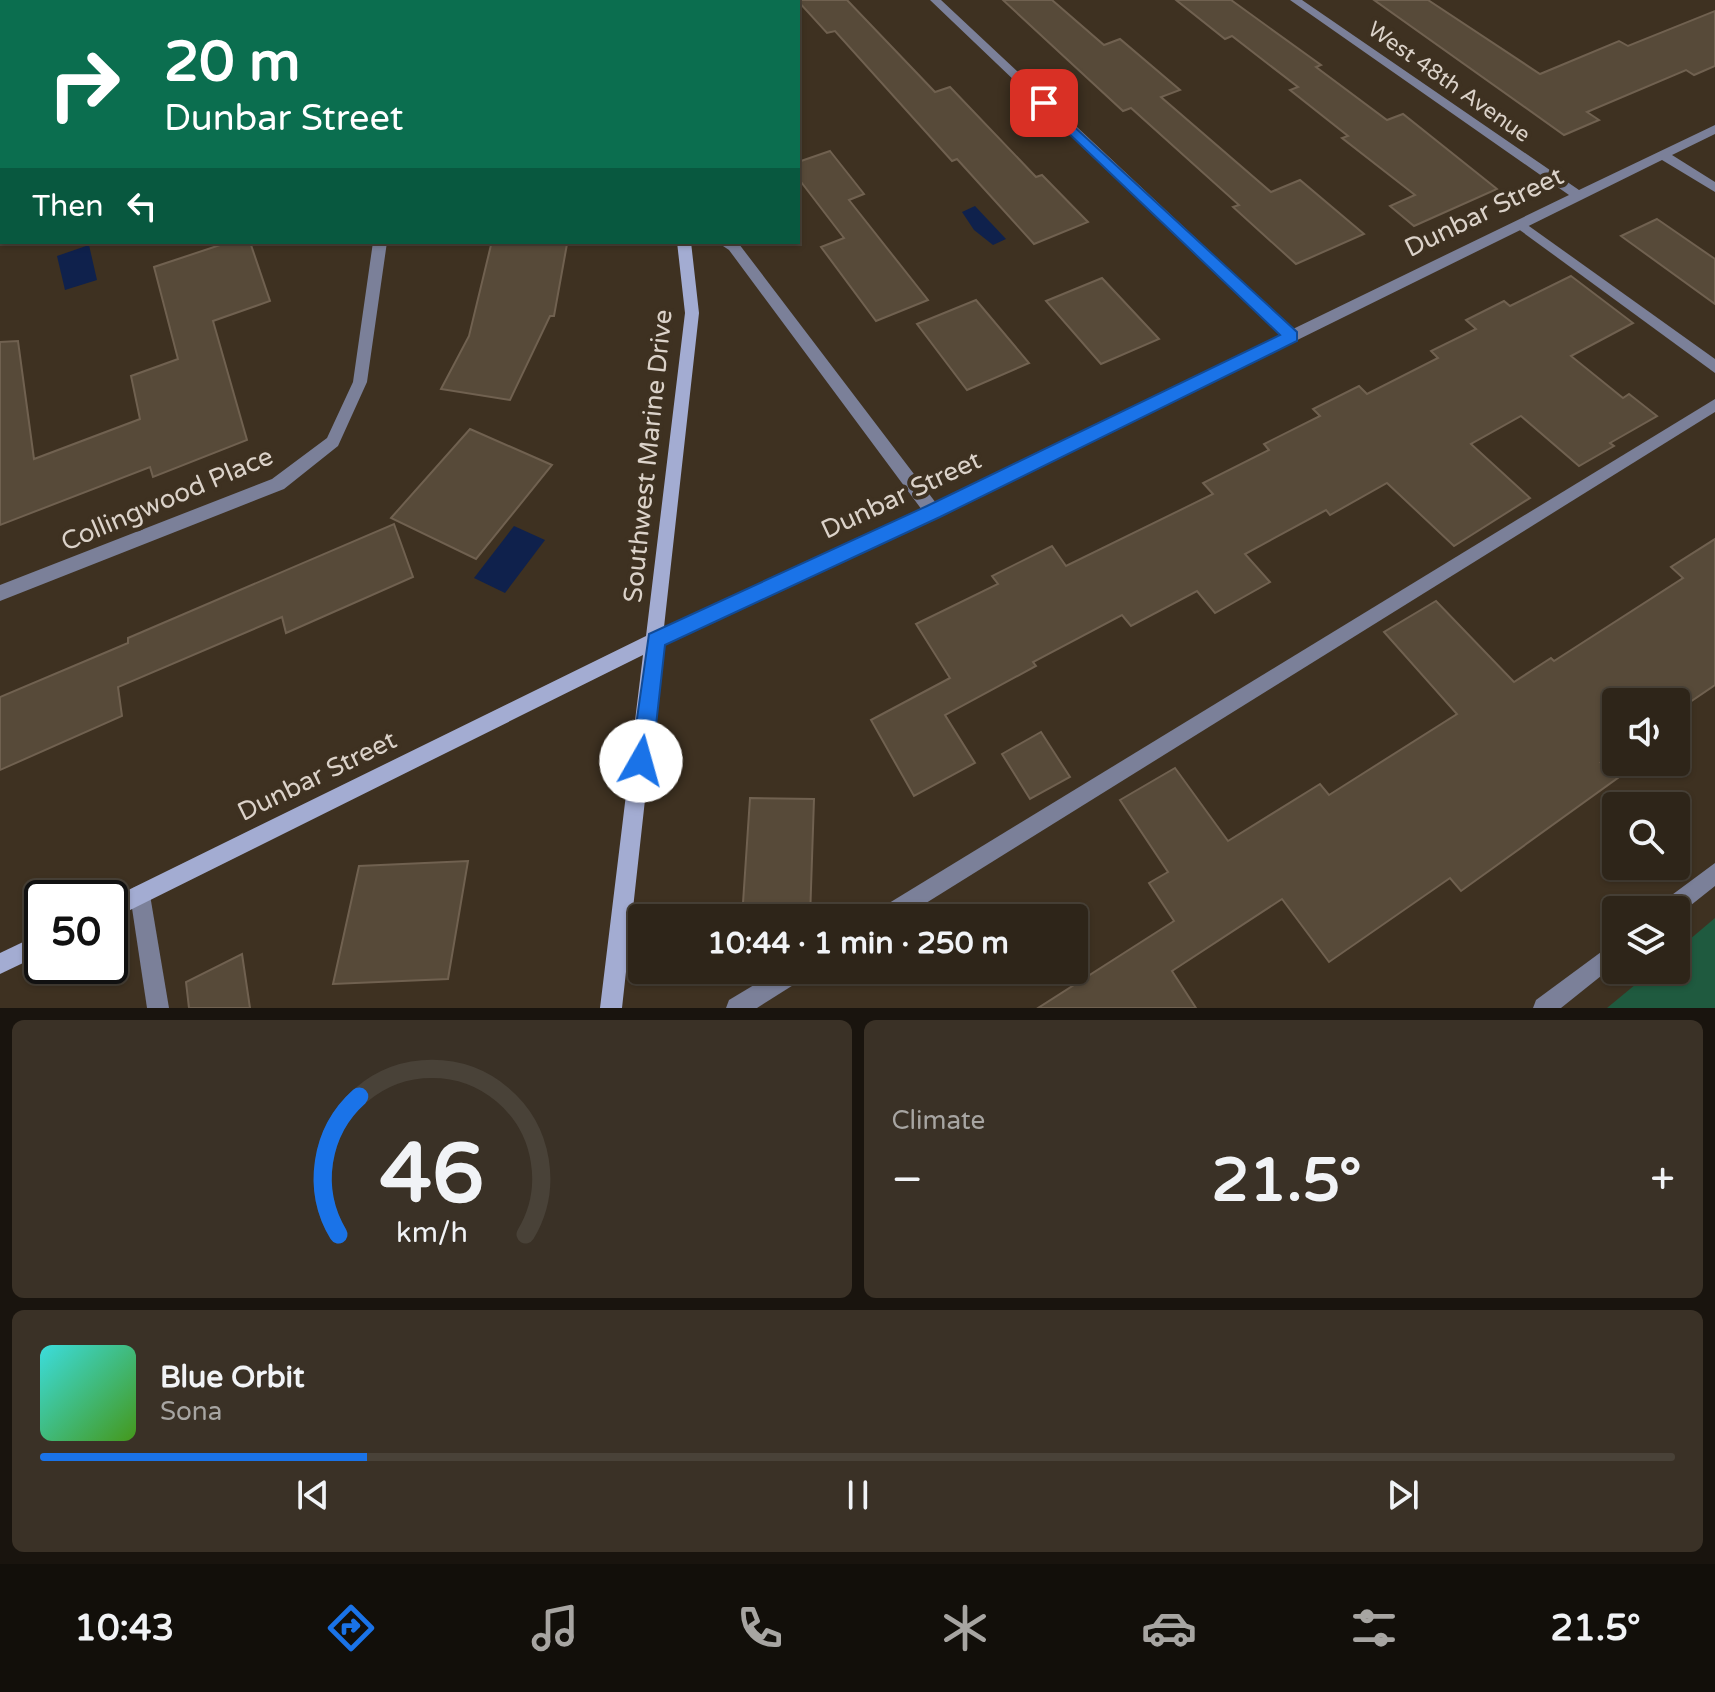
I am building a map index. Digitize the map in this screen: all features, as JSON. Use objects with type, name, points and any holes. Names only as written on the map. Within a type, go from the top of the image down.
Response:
[{"type":"main road","name":"Southwest Marine Drive","points":[[611,1008],[692,313],[684,244]]},
{"type":"main road","name":"Dunbar Street","points":[[128,901],[656,640]]},
{"type":"main road","points":[[0,964],[24,952]]},
{"type":"street","points":[[935,0],[1292,337]]},
{"type":"street","name":"West 48th Avenue","points":[[1295,0],[1580,197]]},
{"type":"street","name":"Dunbar Street","points":[[656,640],[933,512],[1715,129]]},
{"type":"street","points":[[1663,155],[1715,188]]},
{"type":"street","points":[[1522,225],[1715,367]]},
{"type":"street","name":"Collingwood Place","points":[[0,593],[278,484],[333,442],[360,382],[377,244]]},
{"type":"street","points":[[728,244],[734,247],[933,512]]},
{"type":"street","points":[[906,904],[1715,405]]},
{"type":"street","points":[[1686,896],[1715,873]]},
{"type":"street","points":[[140,895],[158,1008]]},
{"type":"street","points":[[1544,1008],[1602,962]]},
{"type":"street","points":[[737,1008],[776,984]]},
{"type":"green space","points":[[1715,918],[1715,1008],[1607,1008],[1636,984],[1690,984],[1690,939]]},
{"type":"water","points":[[975,206],[1006,239],[993,245],[974,230],[962,212]]},
{"type":"water","points":[[89,245],[97,280],[65,290],[57,256]]},
{"type":"water","points":[[514,526],[545,540],[505,593],[474,578]]},
{"type":"building","points":[[800,0],[847,0],[935,92],[950,87],[1036,177],[1042,175],[1088,222],[1034,244],[957,159],[952,161],[835,31],[827,33]]},
{"type":"building","points":[[1003,0],[1052,0],[1104,45],[1120,39],[1180,90],[1161,97],[1271,192],[1300,180],[1364,234],[1296,264],[1233,207],[1239,205],[1131,108],[1123,111]]},
{"type":"building","points":[[1176,0],[1231,0],[1321,65],[1316,67],[1387,120],[1403,114],[1497,189],[1414,226],[1390,206],[1415,195],[1342,138],[1348,136],[1290,90],[1298,87],[1232,36],[1225,39]]},
{"type":"building","points":[[1374,0],[1428,0],[1540,74],[1619,41],[1628,46],[1715,11],[1715,66],[1694,75],[1686,70],[1587,112],[1599,120],[1564,135]]},
{"type":"building","points":[[830,151],[864,194],[849,200],[928,300],[876,321],[821,247],[844,238],[800,181],[800,161]]},
{"type":"building","points":[[1657,219],[1715,259],[1715,304],[1621,236]]},
{"type":"building","points":[[223,244],[251,244],[270,301],[213,321],[247,440],[153,477],[150,467],[0,525],[0,342],[18,341],[34,459],[140,419],[131,376],[178,359],[154,267]]},
{"type":"building","points":[[567,244],[554,316],[550,316],[510,400],[441,389],[469,336],[491,245]]},
{"type":"building","points":[[1571,276],[1633,323],[1571,356],[1623,398],[1629,394],[1657,416],[1610,443],[1614,446],[1579,466],[1521,416],[1471,444],[1530,498],[1454,546],[1387,483],[1330,515],[1326,510],[1245,554],[1270,582],[1215,613],[1197,591],[1131,626],[1122,615],[1033,662],[1036,666],[945,715],[975,763],[914,796],[871,720],[950,678],[916,624],[998,584],[992,576],[1052,546],[1066,566],[1213,494],[1203,483],[1269,450],[1264,444],[1320,416],[1313,409],[1359,386],[1367,394],[1438,358],[1431,351],[1476,329],[1466,320],[1504,301],[1510,306]]},
{"type":"building","points":[[1102,278],[1159,339],[1101,364],[1046,301]]},
{"type":"building","points":[[976,300],[1029,363],[967,390],[917,324]]},
{"type":"building","points":[[470,429],[552,465],[476,559],[391,518]]},
{"type":"building","points":[[394,524],[413,577],[286,633],[282,617],[118,687],[122,716],[0,770],[0,697],[128,643],[128,638]]},
{"type":"building","points":[[1715,539],[1715,685],[1690,702],[1690,688],[1602,688],[1602,776],[1621,776],[1461,891],[1450,878],[1329,962],[1282,899],[1172,971],[1196,1008],[1038,1008],[1076,984],[1088,984],[1088,976],[1174,921],[1149,883],[1168,872],[1120,800],[1175,768],[1228,841],[1320,784],[1329,795],[1457,714],[1384,632],[1436,601],[1514,682],[1551,658],[1554,661],[1683,578],[1671,567]]},
{"type":"building","points":[[1041,732],[1070,777],[1030,799],[1002,754]]},
{"type":"building","points":[[750,798],[814,799],[810,904],[743,904]]},
{"type":"building","points":[[468,861],[448,979],[333,984],[359,866]]},
{"type":"building","points":[[242,954],[250,1008],[189,1008],[186,982]]},
{"type":"route","points":[[641,761],[656,640],[933,512],[1292,337],[1044,103]]}]
